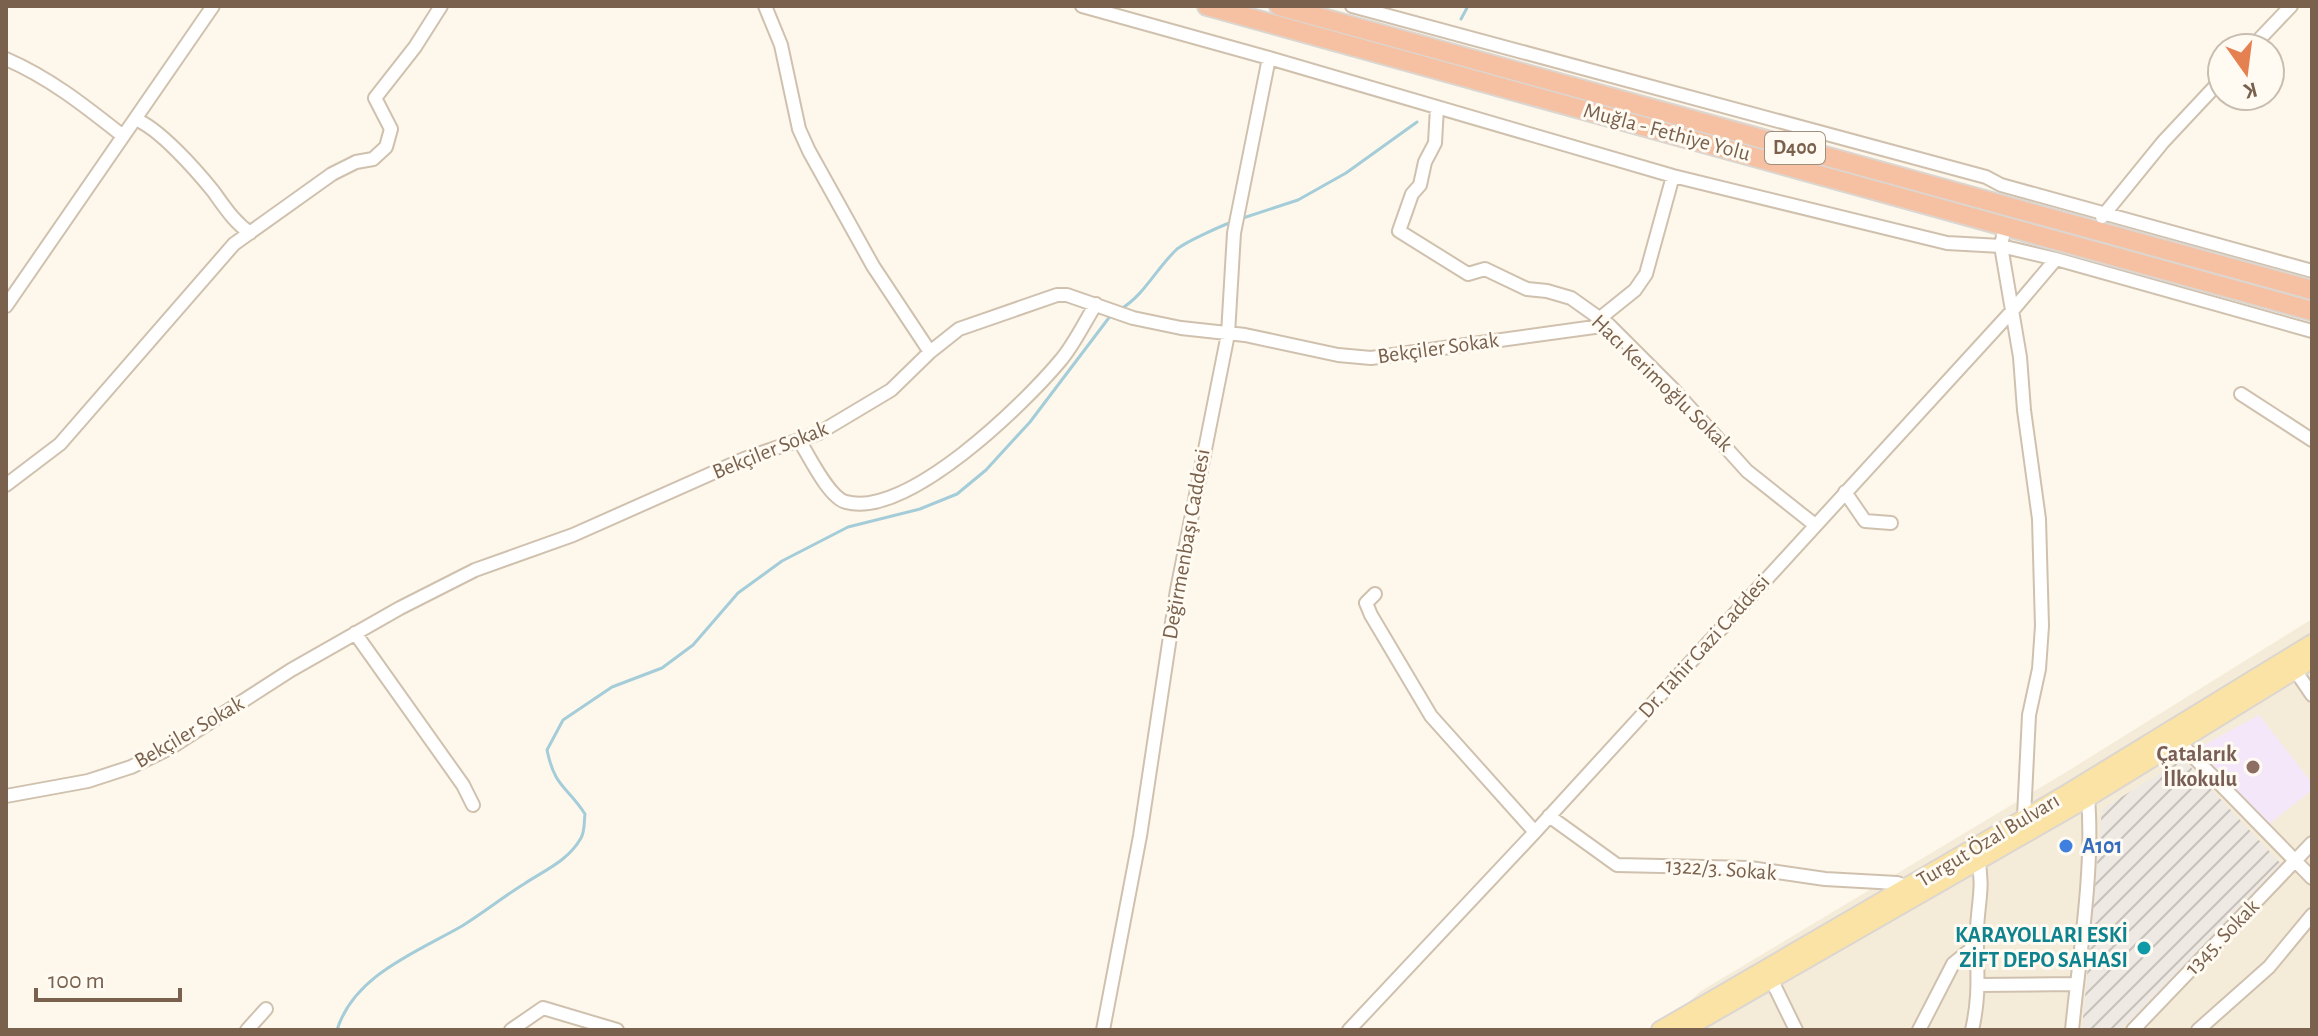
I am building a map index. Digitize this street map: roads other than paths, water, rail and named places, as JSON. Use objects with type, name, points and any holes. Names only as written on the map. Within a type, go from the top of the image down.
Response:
[{"type":"highway","name":"Muğla - Fethiye Yolu","points":[[1207,6],[2312,311]]},
{"type":"highway","name":"Muğla - Fethiye Yolu","points":[[1279,6],[2099,222],[2312,290]]},
{"type":"main road","name":"Turgut Özal Bulvarı","points":[[1660,1030],[1908,887],[2312,643]]},
{"type":"main road","name":"Turgut Özal Bulvarı","points":[[1695,1027],[2088,798],[2312,660]]},
{"type":"street","points":[[6,306],[213,6]]},
{"type":"street","points":[[6,485],[60,444],[234,244],[332,174],[356,162],[373,159],[386,147],[391,129],[375,98],[415,47],[441,6]]},
{"type":"street","points":[[765,6],[781,45],[799,129],[809,151],[865,253],[930,352]]},
{"type":"street","points":[[1082,6],[1673,176],[1947,243],[2001,246],[2056,259],[2312,331]]},
{"type":"street","points":[[1352,6],[1986,177],[2099,222],[2312,271]]},
{"type":"street","points":[[2266,32],[2291,6]]},
{"type":"street","points":[[1391,37],[1396,18]]},
{"type":"street","name":"Değirmenbaşı Caddesi","points":[[1103,1030],[1140,836],[1174,603],[1228,334],[1234,233],[1269,58]]},
{"type":"street","points":[[6,59],[38,73],[73,96],[123,136]]},
{"type":"street","points":[[2099,222],[2163,142],[2206,96]]},
{"type":"street","name":"Hacı Kerimoğlu Sokak","points":[[1437,107],[1435,143],[1399,231],[1468,274],[1485,269],[1527,289],[1571,298],[1604,322],[1674,390],[1747,471],[1815,525]]},
{"type":"street","points":[[135,119],[150,125],[210,188],[238,226],[250,233]]},
{"type":"street","points":[[1604,322],[1646,274],[1673,176]]},
{"type":"street","points":[[2005,226],[2001,246],[2039,519],[2042,626],[2039,669],[2029,715],[2024,817]]},
{"type":"street","name":"Dr. Tahir Gazi Caddesi","points":[[1349,1030],[1535,832],[2012,311],[2056,259]]},
{"type":"street","name":"Bekçiler Sokak","points":[[6,796],[88,781],[131,767],[170,748],[355,633],[475,570],[573,535],[744,459],[831,426],[891,390],[959,329],[1057,295],[1067,295],[1133,318],[1181,328],[1245,335],[1338,355],[1371,358],[1604,322]]},
{"type":"street","points":[[799,440],[834,495],[845,502],[862,504],[908,491],[944,468],[1002,421],[1061,360],[1102,306]]},
{"type":"street","points":[[2241,394],[2312,440]]},
{"type":"street","points":[[1845,492],[1865,521],[1891,523]]},
{"type":"street","points":[[1375,594],[1366,603],[1371,615],[1431,716],[1535,832]]},
{"type":"street","points":[[355,633],[463,785],[473,805]]},
{"type":"street","points":[[2295,670],[2312,695]]},
{"type":"street","points":[[2180,743],[2312,878]]},
{"type":"street","points":[[2072,1030],[2087,866],[2088,798]]},
{"type":"street","name":"1322/3. Sokak","points":[[1549,816],[1617,865],[1750,868],[1825,879],[1897,883],[1908,887]]},
{"type":"street","name":"1345. Sokak","points":[[2133,1030],[2312,843]]},
{"type":"street","points":[[1972,1030],[1979,985],[1977,933],[1983,879],[1978,860]]},
{"type":"street","points":[[2198,1030],[2269,967],[2310,920]]},
{"type":"street","points":[[1919,1030],[1953,964],[1970,950],[1977,933]]},
{"type":"street","points":[[1772,981],[1796,1030]]},
{"type":"street","points":[[1979,985],[2076,984]]},
{"type":"street","points":[[511,1030],[543,1008],[617,1030]]},
{"type":"street","points":[[247,1030],[266,1009]]},
{"type":"waterway","points":[[1461,19],[1468,6]]},
{"type":"waterway","points":[[1243,218],[1298,200],[1346,173],[1417,122]]},
{"type":"waterway","points":[[1121,309],[1137,296],[1176,250],[1232,222]]},
{"type":"waterway","points":[[337,1030],[345,1011],[372,980],[407,956],[470,921],[556,864],[576,846],[583,832],[585,814],[558,779],[547,750],[563,720],[612,687],[662,668],[693,645],[738,593],[782,561],[848,527],[920,509],[957,494],[986,470],[1030,422],[1111,315]]},
{"type":"place","name":"Çatalarık İlkokulu","points":[[2253,767]]},
{"type":"place","name":"A101","points":[[2066,846]]},
{"type":"place","name":"KARAYOLLARI ESKİ ZİFT DEPO SAHASI","points":[[2144,948]]}]
